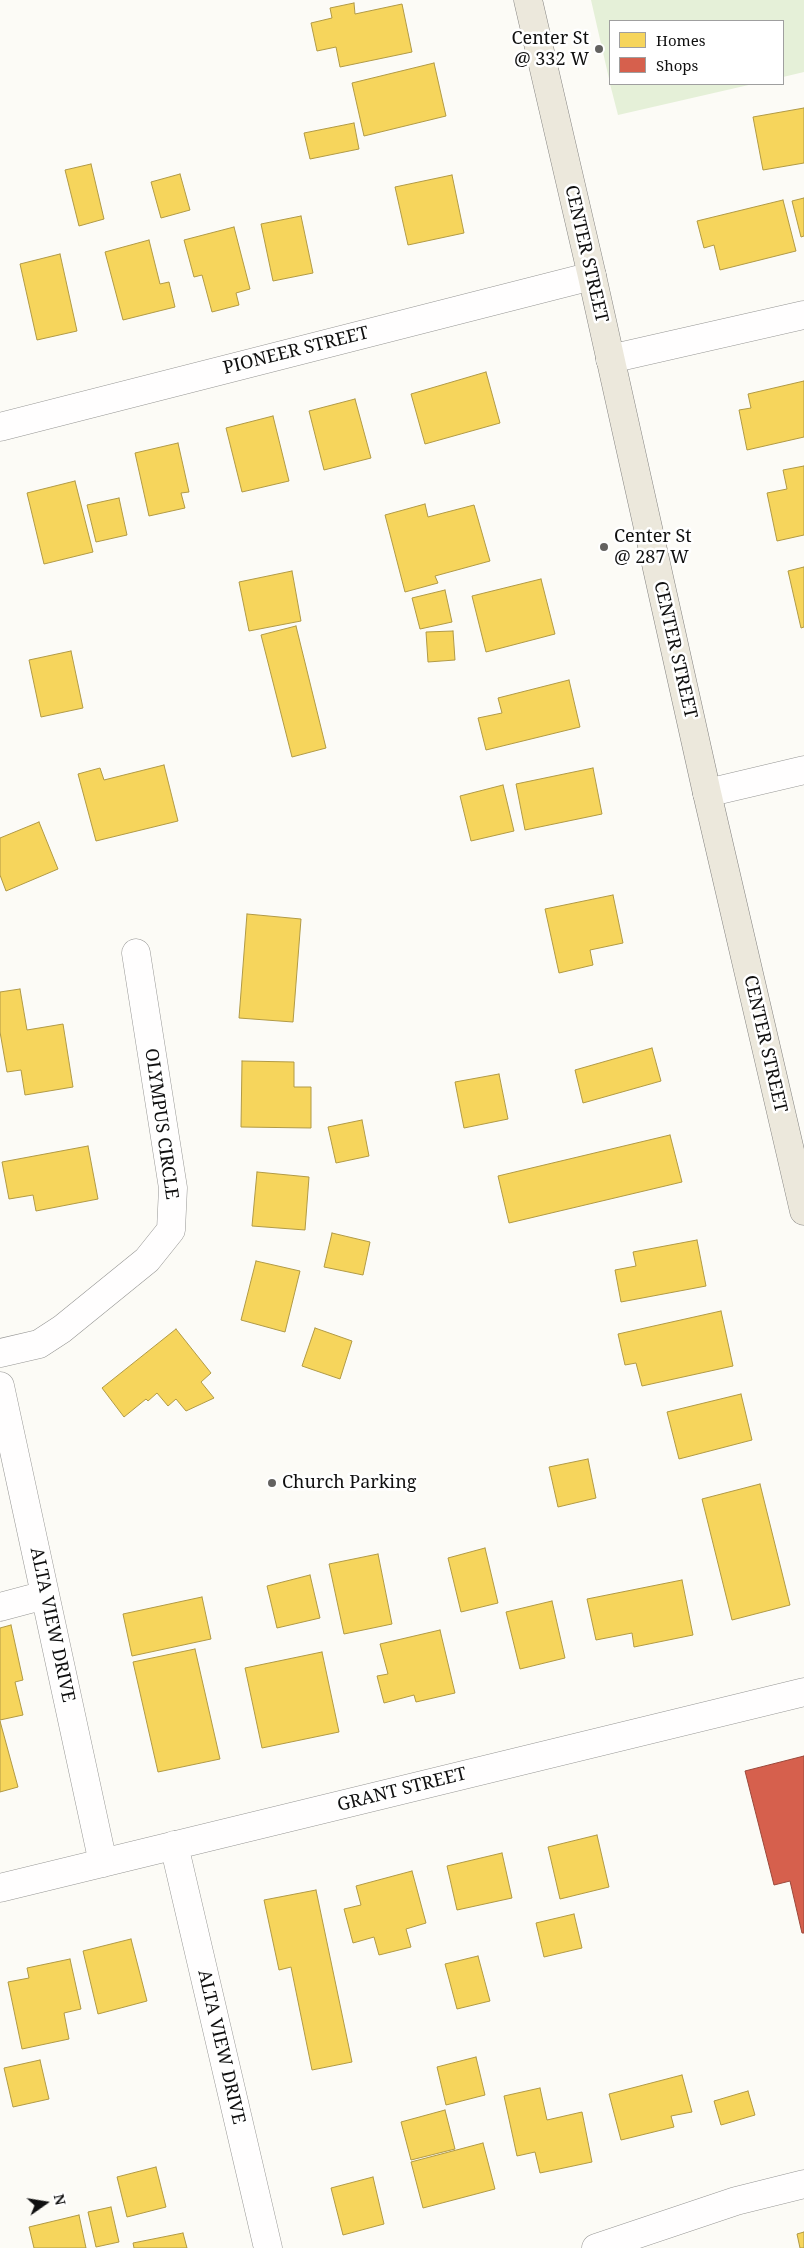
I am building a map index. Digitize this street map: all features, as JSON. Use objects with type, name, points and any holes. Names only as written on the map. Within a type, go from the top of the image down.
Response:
[{"type":"main road","name":"CENTER STREET","points":[[528,0],[592,276],[707,793],[804,1211]]},
{"type":"street","name":"PIONEER STREET","points":[[0,427],[592,276]]},
{"type":"street","points":[[610,360],[804,315]]},
{"type":"street","points":[[707,793],[804,770]]},
{"type":"street","name":"OLYMPUS CIRCLE","points":[[0,1353],[39,1344],[62,1328],[147,1260],[171,1230],[173,1188],[136,953]]},
{"type":"street","name":"ALTA VIEW DRIVE","points":[[0,1386],[103,1863]]},
{"type":"street","points":[[0,1606],[45,1595]]},
{"type":"street","name":"GRANT STREET","points":[[0,1888],[804,1692]]},
{"type":"street","name":"ALTA VIEW DRIVE","points":[[174,1846],[268,2248]]},
{"type":"street","points":[[596,2248],[736,2201],[804,2184]]},
{"type":"green space","points":[[591,0],[804,0],[804,72],[784,77],[784,20],[609,20],[609,79]]},
{"type":"green space","points":[[610,85],[749,85],[618,115]]},
{"type":"building: Homes","points":[[354,3],[355,14],[402,4],[412,52],[340,67],[336,47],[317,51],[311,23],[332,18],[330,8]]},
{"type":"building: Homes","points":[[434,63],[446,116],[364,136],[352,83]]},
{"type":"building: Homes","points":[[804,108],[804,163],[763,170],[753,117]]},
{"type":"building: Homes","points":[[354,123],[359,149],[310,159],[304,133]]},
{"type":"building: Homes","points":[[91,164],[104,219],[79,226],[65,170]]},
{"type":"building: Homes","points":[[180,174],[190,210],[161,218],[151,182]]},
{"type":"building: Homes","points":[[452,175],[464,233],[408,245],[395,187]]},
{"type":"building: Homes","points":[[804,198],[804,236],[801,237],[792,201]]},
{"type":"building: Homes","points":[[783,200],[796,251],[720,270],[714,245],[704,248],[697,221]]},
{"type":"building: Homes","points":[[301,216],[313,273],[273,281],[261,224]]},
{"type":"building: Homes","points":[[234,227],[250,289],[236,293],[239,305],[212,312],[202,275],[194,277],[184,240]]},
{"type":"building: Homes","points":[[149,240],[160,284],[169,282],[175,307],[123,320],[105,252]]},
{"type":"building: Homes","points":[[60,254],[77,331],[37,340],[20,264]]},
{"type":"building: Homes","points":[[486,372],[500,423],[425,444],[411,394]]},
{"type":"building: Homes","points":[[804,381],[804,437],[747,450],[739,410],[751,408],[748,394]]},
{"type":"building: Homes","points":[[355,399],[371,458],[324,470],[309,411]]},
{"type":"building: Homes","points":[[273,416],[289,481],[242,492],[226,428]]},
{"type":"building: Homes","points":[[178,443],[189,492],[181,493],[185,508],[149,516],[135,453]]},
{"type":"building: Homes","points":[[804,466],[804,535],[777,541],[767,493],[787,489],[783,470]]},
{"type":"building: Homes","points":[[75,481],[93,552],[44,564],[27,493]]},
{"type":"building: Homes","points":[[119,498],[127,535],[96,542],[87,505]]},
{"type":"building: Homes","points":[[425,504],[428,517],[474,505],[490,561],[435,576],[438,583],[405,592],[385,515]]},
{"type":"building: Homes","points":[[804,567],[804,627],[801,628],[788,571]]},
{"type":"building: Homes","points":[[292,571],[301,621],[249,631],[239,582]]},
{"type":"building: Homes","points":[[541,579],[555,634],[486,652],[472,596]]},
{"type":"building: Homes","points":[[445,590],[452,622],[420,629],[412,598]]},
{"type":"building: Homes","points":[[296,626],[326,748],[292,757],[261,635]]},
{"type":"building: Homes","points":[[453,631],[455,660],[428,662],[426,632]]},
{"type":"building: Homes","points":[[71,651],[83,708],[41,717],[29,660]]},
{"type":"building: Homes","points":[[569,680],[580,727],[486,750],[478,718],[502,713],[498,698]]},
{"type":"building: Homes","points":[[164,765],[178,821],[96,841],[78,774],[100,768],[104,780]]},
{"type":"building: Homes","points":[[593,768],[602,814],[525,830],[516,784]]},
{"type":"building: Homes","points":[[503,785],[514,831],[471,841],[460,796]]},
{"type":"building: Homes","points":[[39,822],[58,869],[6,891],[0,875],[0,838]]},
{"type":"building: Homes","points":[[613,895],[623,943],[590,950],[593,965],[559,973],[545,909]]},
{"type":"building: Homes","points":[[247,914],[301,919],[293,1022],[239,1018]]},
{"type":"building: Homes","points":[[20,989],[27,1030],[63,1024],[73,1087],[25,1095],[21,1070],[7,1072],[0,1032],[0,992]]},
{"type":"building: Homes","points":[[652,1048],[661,1081],[583,1103],[575,1070]]},
{"type":"building: Homes","points":[[242,1061],[294,1062],[294,1087],[311,1087],[311,1128],[241,1127]]},
{"type":"building: Homes","points":[[499,1074],[508,1119],[464,1128],[455,1082]]},
{"type":"building: Homes","points":[[362,1120],[369,1156],[336,1163],[328,1127]]},
{"type":"building: Homes","points":[[670,1135],[682,1182],[509,1223],[498,1176]]},
{"type":"building: Homes","points":[[88,1146],[98,1199],[36,1211],[33,1195],[9,1199],[2,1162]]},
{"type":"building: Homes","points":[[257,1172],[309,1177],[305,1230],[252,1226]]},
{"type":"building: Homes","points":[[332,1233],[370,1242],[363,1275],[324,1267]]},
{"type":"building: Homes","points":[[697,1240],[706,1286],[621,1302],[615,1270],[636,1266],[633,1252]]},
{"type":"building: Homes","points":[[256,1261],[300,1271],[285,1332],[241,1320]]},
{"type":"building: Homes","points":[[721,1311],[733,1366],[642,1386],[636,1363],[625,1365],[618,1334]]},
{"type":"building: Homes","points":[[315,1328],[352,1341],[340,1379],[302,1366]]},
{"type":"building: Homes","points":[[176,1329],[211,1373],[201,1382],[214,1398],[186,1411],[176,1399],[168,1406],[157,1393],[148,1401],[146,1399],[124,1417],[102,1388]]},
{"type":"building: Homes","points":[[741,1394],[752,1440],[679,1459],[667,1412]]},
{"type":"building: Homes","points":[[588,1459],[596,1498],[558,1507],[549,1467]]},
{"type":"building: Homes","points":[[760,1484],[790,1605],[732,1620],[702,1499]]},
{"type":"building: Homes","points":[[485,1548],[498,1603],[461,1612],[448,1558]]},
{"type":"building: Homes","points":[[378,1554],[392,1624],[344,1634],[329,1564]]},
{"type":"building: Homes","points":[[310,1575],[320,1618],[277,1628],[267,1586]]},
{"type":"building: Homes","points":[[682,1580],[693,1635],[634,1647],[632,1633],[596,1640],[587,1599]]},
{"type":"building: Homes","points":[[202,1597],[211,1639],[132,1656],[123,1614]]},
{"type":"building: Homes","points":[[552,1601],[565,1658],[520,1669],[506,1612]]},
{"type":"building: Homes","points":[[11,1625],[23,1680],[15,1682],[23,1715],[0,1720],[0,1628]]},
{"type":"building: Homes","points":[[440,1630],[455,1693],[416,1702],[414,1695],[384,1703],[377,1676],[388,1674],[380,1644]]},
{"type":"building: Homes","points":[[195,1649],[220,1759],[158,1772],[133,1662]]},
{"type":"building: Homes","points":[[322,1652],[339,1732],[262,1748],[245,1668]]},
{"type":"building: Homes","points":[[0,1721],[18,1787],[0,1792]]},
{"type":"building: Homes","points":[[597,1835],[609,1887],[560,1899],[548,1847]]},
{"type":"building: Homes","points":[[502,1853],[512,1898],[457,1910],[447,1866]]},
{"type":"building: Homes","points":[[412,1871],[426,1923],[406,1929],[411,1947],[379,1955],[374,1937],[353,1943],[344,1909],[361,1905],[356,1886]]},
{"type":"building: Homes","points":[[316,1890],[352,2062],[312,2070],[291,1967],[279,1970],[264,1900]]},
{"type":"building: Homes","points":[[574,1914],[582,1948],[544,1957],[536,1923]]},
{"type":"building: Homes","points":[[131,1939],[147,2001],[98,2014],[83,1951]]},
{"type":"building: Homes","points":[[478,1956],[490,2001],[457,2009],[445,1964]]},
{"type":"building: Homes","points":[[70,1959],[81,2009],[64,2013],[69,2039],[22,2049],[8,1982],[29,1978],[27,1968]]},
{"type":"building: Homes","points":[[476,2057],[485,2095],[446,2105],[437,2067]]},
{"type":"building: Homes","points":[[40,2060],[49,2099],[13,2107],[4,2068]]},
{"type":"building: Homes","points":[[682,2075],[692,2112],[671,2116],[674,2127],[621,2140],[609,2094]]},
{"type":"building: Homes","points":[[540,2088],[547,2120],[582,2112],[592,2162],[540,2173],[535,2152],[517,2156],[504,2096]]},
{"type":"building: Homes","points":[[748,2091],[755,2115],[721,2125],[714,2101]]},
{"type":"building: Homes","points":[[445,2110],[455,2149],[411,2160],[401,2122]]},
{"type":"building: Homes","points":[[483,2143],[495,2189],[423,2208],[411,2162]]},
{"type":"building: Homes","points":[[156,2167],[166,2207],[127,2217],[117,2177]]},
{"type":"building: Homes","points":[[373,2177],[384,2224],[343,2235],[331,2188]]},
{"type":"building: Homes","points":[[111,2207],[119,2242],[96,2247],[88,2212]]},
{"type":"building: Homes","points":[[79,2215],[86,2248],[34,2248],[29,2227]]},
{"type":"building: Homes","points":[[804,2232],[804,2248],[800,2248],[797,2234]]},
{"type":"building: Homes","points":[[183,2233],[187,2248],[134,2248],[133,2243]]},
{"type":"building: Shops","points":[[804,1756],[804,1933],[802,1933],[790,1881],[774,1885],[745,1771]]},
{"type":"place","name":"Center St @ 332 W","points":[[599,49]]},
{"type":"place","name":"Center St @ 287 W","points":[[604,547]]},
{"type":"place","name":"Church Parking","points":[[272,1483]]}]
